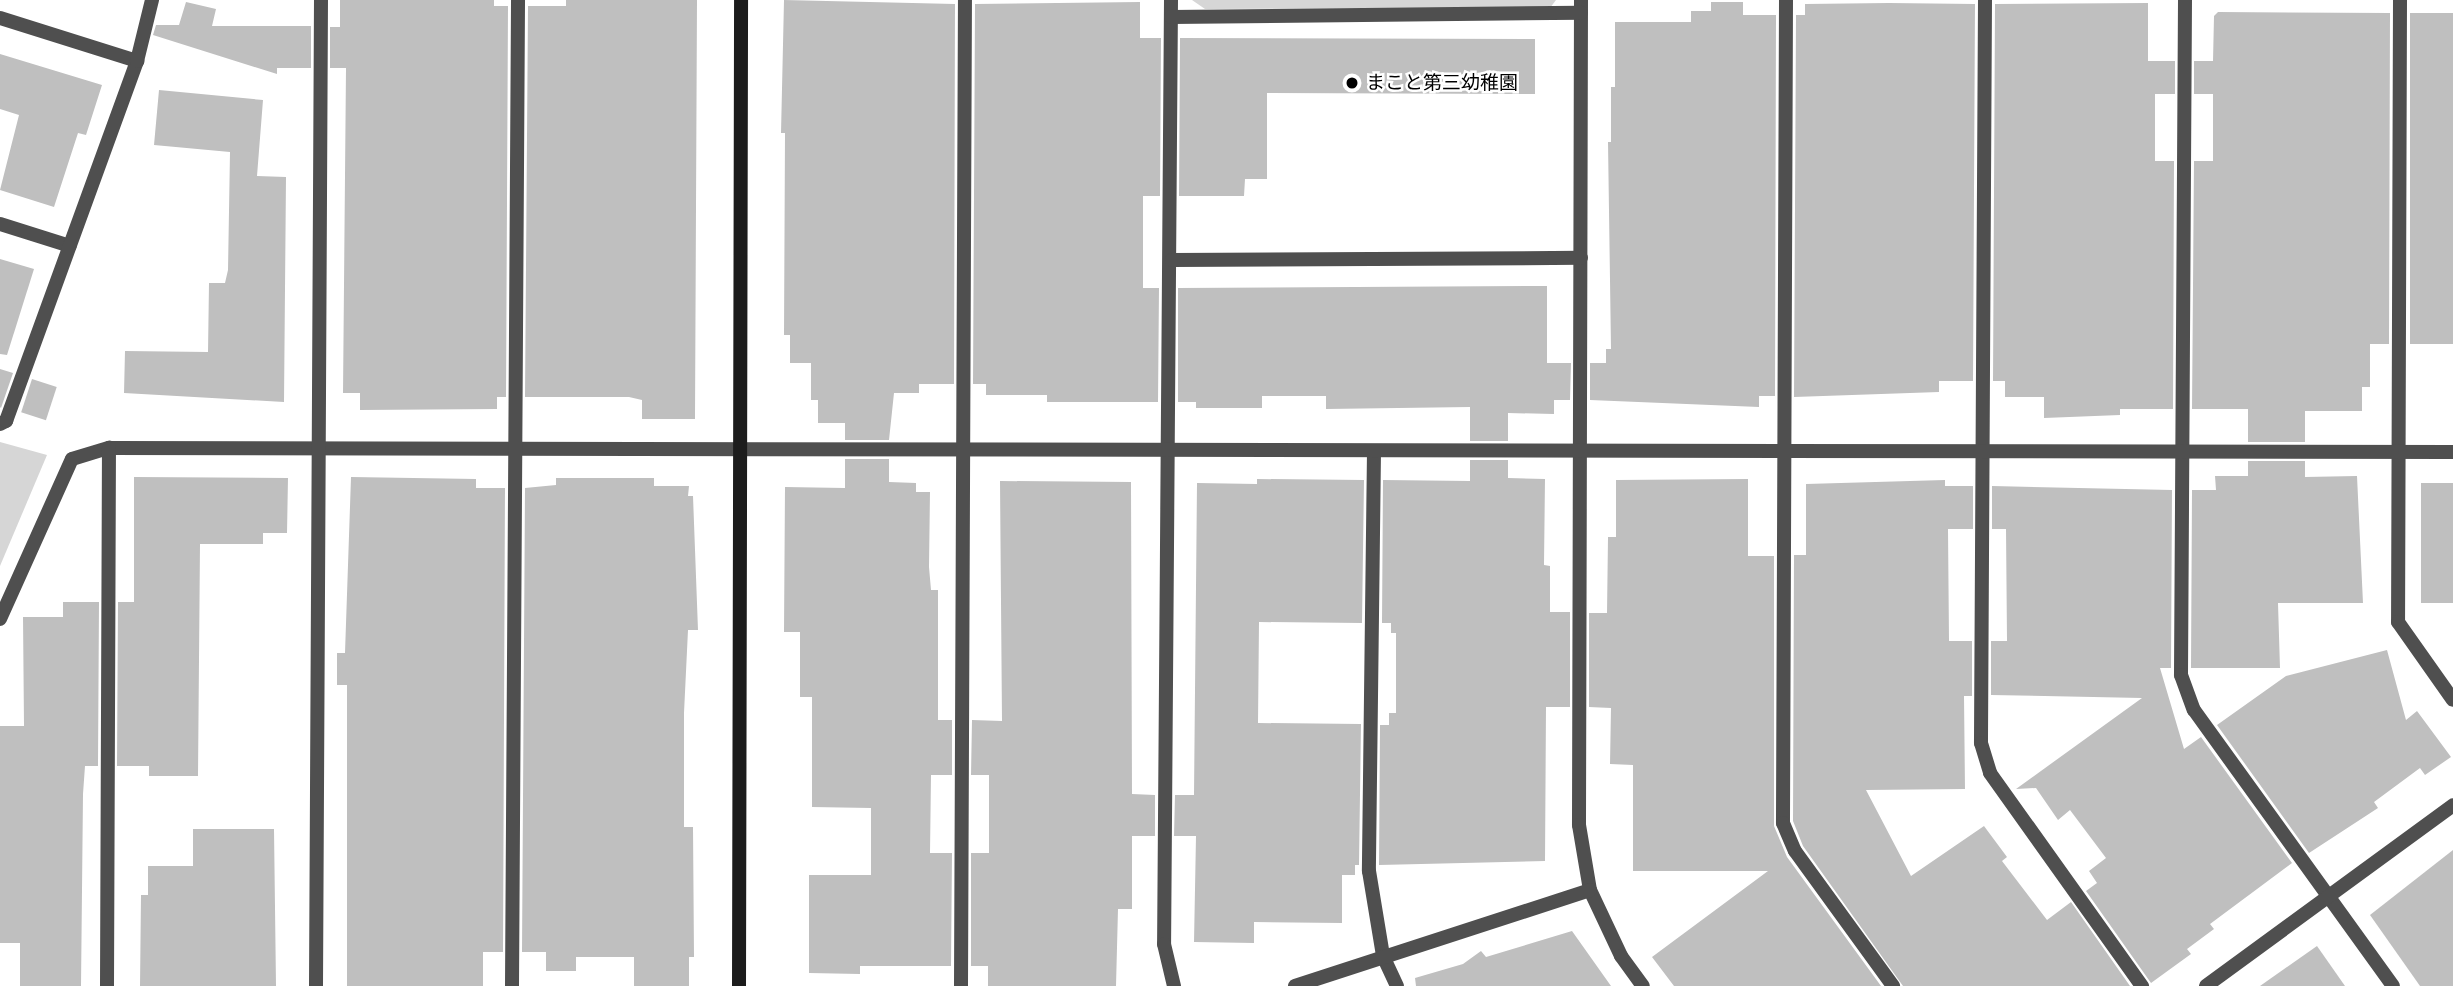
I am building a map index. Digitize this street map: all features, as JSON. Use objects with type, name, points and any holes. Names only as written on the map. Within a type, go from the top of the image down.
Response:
[{"type":"street","points":[[0,424],[6,421],[137,61],[152,0]]},
{"type":"street","points":[[316,986],[321,0]]},
{"type":"street","points":[[512,986],[519,0]]},
{"type":"street","points":[[738,986],[741,0]]},
{"type":"street","points":[[961,986],[965,0]]},
{"type":"street","points":[[1171,0],[1171,452],[1164,944],[1174,986]]},
{"type":"street","points":[[1786,0],[1782,450],[1783,823],[1794,851],[1893,986]]},
{"type":"street","points":[[1985,0],[1981,743],[1990,773],[2142,986]]},
{"type":"street","points":[[2185,0],[2181,675],[2194,710],[2393,986]]},
{"type":"street","points":[[2400,0],[2398,622],[2453,700]]},
{"type":"street","points":[[1171,17],[1581,6],[1579,825],[1590,890],[1621,956],[1643,986]]},
{"type":"street","points":[[0,18],[137,61]]},
{"type":"street","points":[[0,224],[70,246]]},
{"type":"street","points":[[1172,260],[1581,258]]},
{"type":"street","points":[[107,986],[109,448]]},
{"type":"street","points":[[0,619],[72,459],[109,448],[1171,452],[1782,450],[2182,454],[2453,452]]},
{"type":"street","points":[[1374,452],[1369,871],[1383,956],[1397,986]]},
{"type":"street","points":[[2206,986],[2453,805]]},
{"type":"street","points":[[1295,986],[1590,890]]},
{"type":"shaded area","points":[[1192,0],[1556,0],[1550,8],[1205,9]]},
{"type":"shaded area","points":[[0,442],[47,455],[0,566]]},
{"type":"building","points":[[340,0],[494,0],[494,6],[508,6],[506,397],[497,397],[497,409],[360,410],[360,393],[343,393],[346,68],[330,68],[330,27],[340,27]]},
{"type":"building","points":[[566,0],[697,0],[695,419],[642,419],[642,400],[629,397],[525,397],[528,6],[566,6]]},
{"type":"building","points":[[784,0],[955,4],[954,384],[919,384],[919,393],[894,393],[889,440],[845,440],[845,423],[818,423],[818,400],[811,400],[811,363],[790,363],[790,335],[784,335],[785,133],[781,133]]},
{"type":"building","points":[[186,2],[216,9],[212,26],[311,26],[311,68],[277,68],[277,74],[153,35],[156,25],[179,25]]},
{"type":"building","points":[[1140,2],[1140,38],[1161,38],[1160,196],[1143,196],[1143,288],[1159,288],[1158,402],[1047,402],[1047,395],[986,395],[986,384],[973,384],[975,4]]},
{"type":"building","points":[[1711,2],[1743,2],[1743,15],[1776,15],[1775,396],[1759,396],[1759,407],[1590,400],[1590,363],[1606,363],[1606,349],[1611,349],[1608,142],[1611,142],[1611,87],[1615,87],[1615,22],[1691,22],[1691,11],[1711,11]]},
{"type":"building","points":[[2148,3],[2148,61],[2175,61],[2175,94],[2155,94],[2155,161],[2174,161],[2173,409],[2120,409],[2120,415],[2044,418],[2044,397],[2005,397],[2005,381],[1993,381],[1995,4]]},
{"type":"building","points":[[1805,4],[1975,4],[1973,381],[1939,381],[1939,392],[1794,397],[1796,15],[1805,15]]},
{"type":"building","points":[[2218,12],[2390,13],[2389,344],[2370,344],[2370,387],[2362,387],[2362,411],[2305,411],[2305,442],[2248,442],[2248,409],[2192,409],[2194,161],[2213,161],[2213,94],[2194,94],[2194,61],[2213,61],[2214,16]]},
{"type":"building","points":[[2410,13],[2453,13],[2453,344],[2410,344]]},
{"type":"building","points":[[1180,38],[1535,39],[1535,94],[1267,93],[1267,179],[1245,179],[1244,196],[1179,196]]},
{"type":"building","points":[[0,54],[102,85],[86,135],[78,133],[54,207],[0,190],[19,115],[0,109]]},
{"type":"building","points":[[159,90],[263,100],[257,176],[286,177],[284,402],[124,393],[125,351],[208,352],[209,283],[225,283],[228,270],[230,152],[154,145]]},
{"type":"building","points":[[0,259],[34,269],[7,355],[0,354]]},
{"type":"building","points":[[1547,286],[1547,363],[1571,363],[1570,400],[1554,400],[1554,414],[1508,413],[1508,441],[1470,441],[1470,407],[1326,409],[1326,396],[1262,396],[1262,408],[1196,408],[1196,402],[1178,402],[1178,288]]},
{"type":"building","points":[[0,369],[13,373],[1,408],[0,407]]},
{"type":"building","points":[[32,379],[57,387],[46,420],[21,412]]},
{"type":"building","points":[[845,459],[889,459],[889,482],[916,483],[916,492],[930,492],[929,567],[931,590],[938,590],[938,720],[952,720],[952,775],[931,775],[930,853],[952,853],[951,966],[860,966],[860,974],[809,973],[809,875],[871,875],[871,808],[812,807],[812,697],[800,697],[800,632],[784,632],[785,487],[845,488]]},
{"type":"building","points":[[1470,460],[1508,460],[1508,478],[1545,479],[1544,565],[1550,566],[1550,612],[1570,612],[1570,707],[1546,707],[1545,861],[1379,865],[1380,725],[1389,725],[1389,713],[1396,713],[1396,633],[1391,633],[1391,623],[1382,623],[1383,480],[1470,481]]},
{"type":"building","points":[[2248,461],[2305,461],[2305,477],[2357,476],[2363,603],[2278,603],[2280,668],[2191,668],[2192,490],[2216,490],[2215,476],[2248,476]]},
{"type":"building","points":[[134,477],[288,478],[287,533],[263,533],[263,544],[200,544],[198,776],[149,776],[149,766],[117,766],[118,602],[134,602]]},
{"type":"building","points":[[351,477],[476,479],[476,488],[505,488],[503,952],[483,952],[483,986],[347,986],[347,685],[337,685],[337,653],[345,653]]},
{"type":"building","points":[[556,478],[654,478],[654,486],[689,486],[688,496],[693,496],[698,630],[688,630],[684,713],[684,827],[693,827],[694,957],[689,957],[689,986],[634,986],[634,957],[576,957],[576,971],[546,971],[546,952],[522,952],[525,488],[556,485]]},
{"type":"building","points":[[1257,479],[1364,480],[1362,623],[1259,622],[1258,723],[1361,724],[1359,865],[1355,865],[1355,875],[1342,875],[1342,923],[1254,922],[1254,943],[1194,942],[1196,836],[1174,836],[1175,795],[1194,795],[1197,483],[1257,484]]},
{"type":"building","points":[[1748,479],[1748,556],[1774,556],[1774,826],[1787,857],[1881,986],[1674,986],[1652,957],[1768,871],[1633,871],[1633,765],[1610,764],[1611,708],[1589,707],[1589,613],[1607,613],[1608,537],[1616,537],[1616,480]]},
{"type":"building","points":[[1945,480],[1945,486],[1973,486],[1973,529],[1948,529],[1949,641],[1972,641],[1972,696],[1964,696],[1965,789],[1866,790],[1911,876],[1984,826],[2007,857],[2002,861],[2047,920],[2071,902],[2130,986],[1903,986],[1803,846],[1793,821],[1794,555],[1806,555],[1806,484]]},
{"type":"building","points":[[1000,481],[1131,482],[1132,794],[1155,795],[1155,836],[1132,836],[1132,909],[1118,909],[1116,986],[988,986],[988,966],[971,966],[971,853],[989,853],[989,775],[971,775],[972,720],[1002,721]]},
{"type":"building","points":[[2421,483],[2453,483],[2453,603],[2421,603]]},
{"type":"building","points":[[1992,486],[2172,490],[2171,668],[2160,668],[2184,749],[2201,737],[2292,863],[2210,924],[2214,929],[2187,949],[2191,954],[2151,983],[2086,891],[2097,883],[2089,871],[2106,858],[2070,810],[2058,820],[2036,788],[2016,789],[2142,698],[1991,695],[1991,641],[2007,641],[2006,529],[1992,529]]},
{"type":"building","points":[[63,602],[99,602],[98,766],[85,766],[83,794],[81,986],[20,986],[20,943],[0,943],[0,726],[24,726],[23,617],[63,617]]},
{"type":"building","points":[[2387,650],[2406,720],[2417,711],[2451,757],[2425,775],[2420,768],[2374,802],[2378,808],[2309,853],[2217,725],[2286,676]]},
{"type":"building","points":[[193,829],[274,829],[276,986],[140,986],[141,895],[148,895],[148,866],[193,866]]},
{"type":"building","points":[[2453,850],[2453,986],[2420,986],[2370,915]]},
{"type":"building","points":[[1572,931],[1611,986],[1416,986],[1415,978],[1463,964],[1481,951],[1486,957]]},
{"type":"building","points":[[2317,946],[2345,986],[2260,986]]},
{"type":"place","name":"まこと第三幼稚園","points":[[1352,83]]}]
